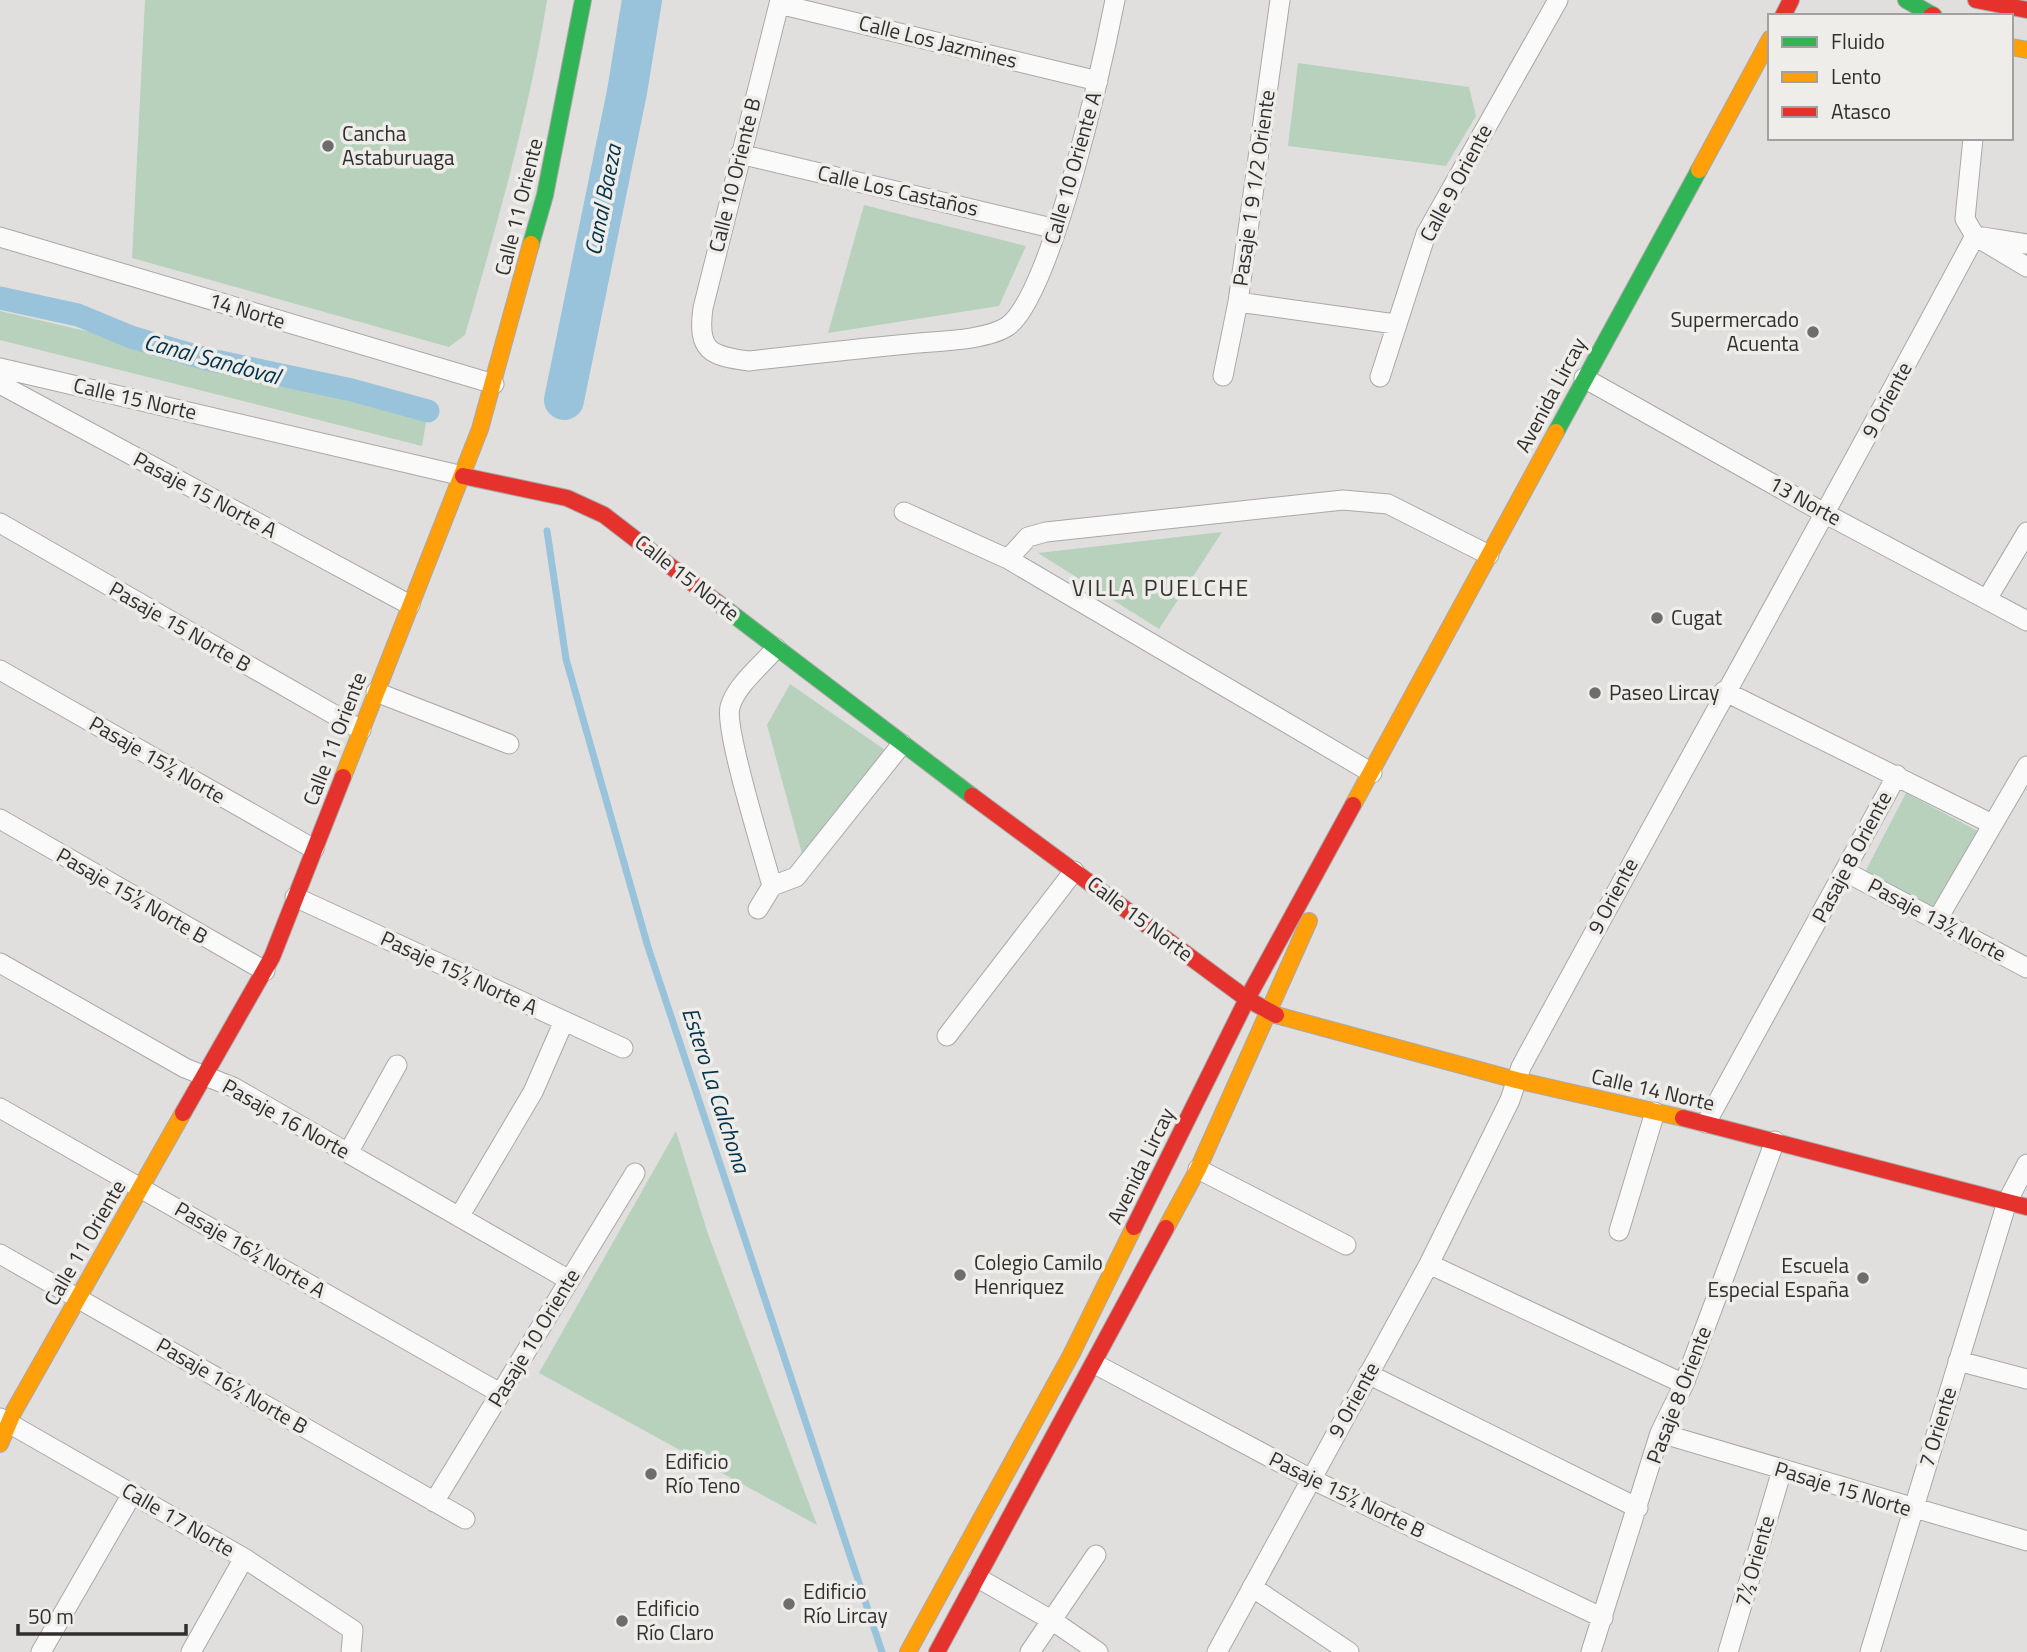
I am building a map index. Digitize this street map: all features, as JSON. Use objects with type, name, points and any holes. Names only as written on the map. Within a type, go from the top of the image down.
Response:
[{"type":"main road","name":"Calle 11 Oriente","points":[[0,1444],[5,1420],[265,971],[295,897],[463,476],[494,384],[545,195],[583,0]]},
{"type":"main road","points":[[1906,0],[1929,14]]},
{"type":"main road","points":[[1976,0],[2027,10]]},
{"type":"main road","name":"Avenida Lircay","points":[[908,1652],[1070,1355],[1247,999],[1768,43]]},
{"type":"main road","points":[[1741,92],[1768,79]]},
{"type":"main road","name":"Calle 15 Norte","points":[[463,476],[567,498],[590,506],[618,524],[902,744],[1247,999],[1270,1013]]},
{"type":"main road","name":"Avenida Lircay","points":[[937,1652],[1198,1169],[1270,1013],[1372,773]]},
{"type":"main road","name":"Calle 14 Norte","points":[[1270,1013],[1516,1080],[1706,1123],[2027,1207]]},
{"type":"street","name":"Calle 10 Oriente A","points":[[1007,327],[1022,311],[1033,292],[1056,229],[1098,81],[1115,0]]},
{"type":"street","name":"Pasaje 1 9 1/2 Oriente","points":[[1223,376],[1238,302],[1280,0]]},
{"type":"street","name":"Calle 9 Oriente","points":[[1380,377],[1426,234],[1558,0]]},
{"type":"street","name":"Calle Los Jazmines","points":[[779,2],[1098,81]]},
{"type":"street","name":"Calle 10 Oriente B","points":[[779,2],[703,307],[701,327],[709,351],[720,358],[749,361],[976,336],[1007,327]]},
{"type":"street","points":[[1973,140],[1965,219],[1975,236],[2027,267]]},
{"type":"street","name":"Calle Los Castaños","points":[[740,154],[1056,229]]},
{"type":"street","points":[[1975,236],[2027,244]]},
{"type":"street","name":"9 Oriente","points":[[1217,1652],[1429,1264],[1510,1100],[1516,1080],[1724,691],[1826,514],[1975,236]]},
{"type":"street","name":"14 Norte","points":[[0,237],[494,384]]},
{"type":"street","points":[[1238,302],[1395,324]]},
{"type":"street","name":"Calle 15 Norte","points":[[0,368],[463,476]]},
{"type":"street","name":"13 Norte","points":[[1584,378],[1826,514],[2027,621]]},
{"type":"street","name":"Pasaje 15 Norte A","points":[[0,384],[410,605]]},
{"type":"street","points":[[1008,559],[1028,537],[1046,532],[1343,500],[1388,504],[1489,555]]},
{"type":"street","points":[[904,512],[1008,559],[1372,773]]},
{"type":"street","name":"Pasaje 15 Norte B","points":[[0,523],[361,730]]},
{"type":"street","points":[[1987,599],[2027,532]]},
{"type":"street","points":[[772,886],[733,740],[729,709],[735,696],[776,648]]},
{"type":"street","name":"Pasaje 15½ Norte","points":[[0,670],[314,849]]},
{"type":"street","points":[[1724,691],[1992,824]]},
{"type":"street","points":[[376,692],[509,744]]},
{"type":"street","points":[[758,909],[772,886],[796,877],[902,744]]},
{"type":"street","points":[[1937,920],[2027,766]]},
{"type":"street","name":"Pasaje 8 Oriente","points":[[1706,1123],[1897,775]]},
{"type":"street","name":"Pasaje 15½ Norte B","points":[[0,819],[265,971]]},
{"type":"street","points":[[947,1036],[1074,871]]},
{"type":"street","name":"Pasaje 13½ Norte","points":[[1846,872],[2027,968]]},
{"type":"street","name":"Pasaje 15½ Norte A","points":[[295,897],[624,1048]]},
{"type":"street","name":"Pasaje 16 Norte","points":[[0,962],[185,1068],[233,1087],[569,1280]]},
{"type":"street","points":[[459,1217],[533,1091],[564,1021]]},
{"type":"street","points":[[348,1153],[397,1065]]},
{"type":"street","name":"Pasaje 16½ Norte A","points":[[0,1108],[500,1393]]},
{"type":"street","points":[[1619,1231],[1655,1112]]},
{"type":"street","name":"Pasaje 8 Oriente","points":[[1591,1652],[1660,1433],[1684,1384],[1775,1141]]},
{"type":"street","name":"7 Oriente","points":[[1870,1652],[2007,1202],[2027,1164]]},
{"type":"street","points":[[1198,1169],[1346,1245]]},
{"type":"street","name":"Pasaje 10 Oriente","points":[[434,1502],[635,1173]]},
{"type":"street","name":"Pasaje 16½ Norte B","points":[[0,1254],[465,1519]]},
{"type":"street","points":[[1429,1264],[1684,1384]]},
{"type":"street","points":[[1958,1361],[2027,1379]]},
{"type":"street","name":"Pasaje 15½ Norte B","points":[[1095,1364],[1311,1479],[1603,1618]]},
{"type":"street","points":[[1368,1374],[1638,1508]]},
{"type":"street","name":"Calle 17 Norte","points":[[5,1420],[244,1558],[353,1630],[351,1652]]},
{"type":"street","name":"Pasaje 15 Norte","points":[[1660,1433],[1913,1510],[2027,1541]]},
{"type":"street","name":"7½ Oriente","points":[[1728,1652],[1782,1470]]},
{"type":"street","points":[[41,1652],[132,1494]]},
{"type":"street","points":[[1030,1652],[1096,1555]]},
{"type":"street","points":[[191,1652],[244,1558]]},
{"type":"street","points":[[978,1578],[1053,1621],[1098,1652]]},
{"type":"street","points":[[1252,1587],[1349,1652]]},
{"type":"green space","name":"Cancha Astaburuaga","points":[[145,0],[547,0],[522,127],[465,335],[449,347],[132,258]]},
{"type":"green space","points":[[1298,63],[1469,87],[1476,116],[1446,166],[1288,146]]},
{"type":"green space","points":[[864,205],[1026,246],[999,306],[828,333]]},
{"type":"green space","points":[[0,311],[428,411],[422,446],[0,340]]},
{"type":"green space","points":[[1222,532],[1159,629],[1038,553]]},
{"type":"green space","points":[[790,684],[888,752],[802,854],[767,725]]},
{"type":"green space","points":[[1906,793],[1987,836],[1943,912],[1865,872]]},
{"type":"green space","points":[[676,1131],[708,1234],[817,1525],[539,1373]]},
{"type":"waterway","name":"Canal Baeza","points":[[564,400],[627,92],[642,0]]},
{"type":"waterway","name":"Canal Sandoval","points":[[0,298],[78,315],[131,337],[206,359],[352,390],[428,411]]},
{"type":"waterway","name":"Estero La Calchona","points":[[547,531],[566,659],[648,947],[882,1652]]},
{"type":"traffic: fast","points":[[531,244],[545,195],[583,0]]},
{"type":"traffic: fast","points":[[1906,0],[1930,14]]},
{"type":"traffic: fast","points":[[1556,432],[1699,170]]},
{"type":"traffic: fast","points":[[718,603],[972,796]]},
{"type":"traffic: slow","points":[[1699,170],[1768,43]]},
{"type":"traffic: slow","points":[[2013,47],[2027,50]]},
{"type":"traffic: slow","points":[[343,777],[480,429],[531,244]]},
{"type":"traffic: slow","points":[[1353,805],[1556,432]]},
{"type":"traffic: slow","points":[[1166,1228],[1198,1169],[1309,921]]},
{"type":"traffic: slow","points":[[1276,1015],[1516,1080],[1683,1118]]},
{"type":"traffic: slow","points":[[0,1444],[14,1411],[183,1113]]},
{"type":"traffic: slow","points":[[908,1652],[1071,1355],[1134,1227]]},
{"type":"traffic: jam","points":[[1784,14],[1791,0]]},
{"type":"traffic: jam","points":[[1976,0],[2027,10]]},
{"type":"traffic: jam","points":[[463,476],[567,498],[604,515],[718,603]]},
{"type":"traffic: jam","points":[[183,1113],[272,957],[343,777]]},
{"type":"traffic: jam","points":[[972,796],[1247,999],[1276,1015]]},
{"type":"traffic: jam","points":[[1134,1227],[1247,999],[1353,805]]},
{"type":"traffic: jam","points":[[1683,1118],[2027,1207]]},
{"type":"traffic: jam","points":[[937,1652],[1166,1228]]},
{"type":"place","name":"Cancha Astaburuaga","points":[[328,146]]},
{"type":"place","name":"Supermercado Acuenta","points":[[1813,332]]},
{"type":"place","name":"Cugat","points":[[1657,618]]},
{"type":"place","name":"Paseo Lircay","points":[[1595,693]]},
{"type":"place","name":"Colegio Camilo Henriquez","points":[[960,1275]]},
{"type":"place","name":"Escuela Especial España","points":[[1863,1278]]},
{"type":"place","name":"Edificio Río Teno","points":[[651,1474]]},
{"type":"place","name":"Edificio Río Lircay","points":[[789,1604]]},
{"type":"place","name":"Edificio Río Claro","points":[[622,1621]]},
{"type":"district","name":"VILLA PUELCHE","points":[[1161,588]]}]
